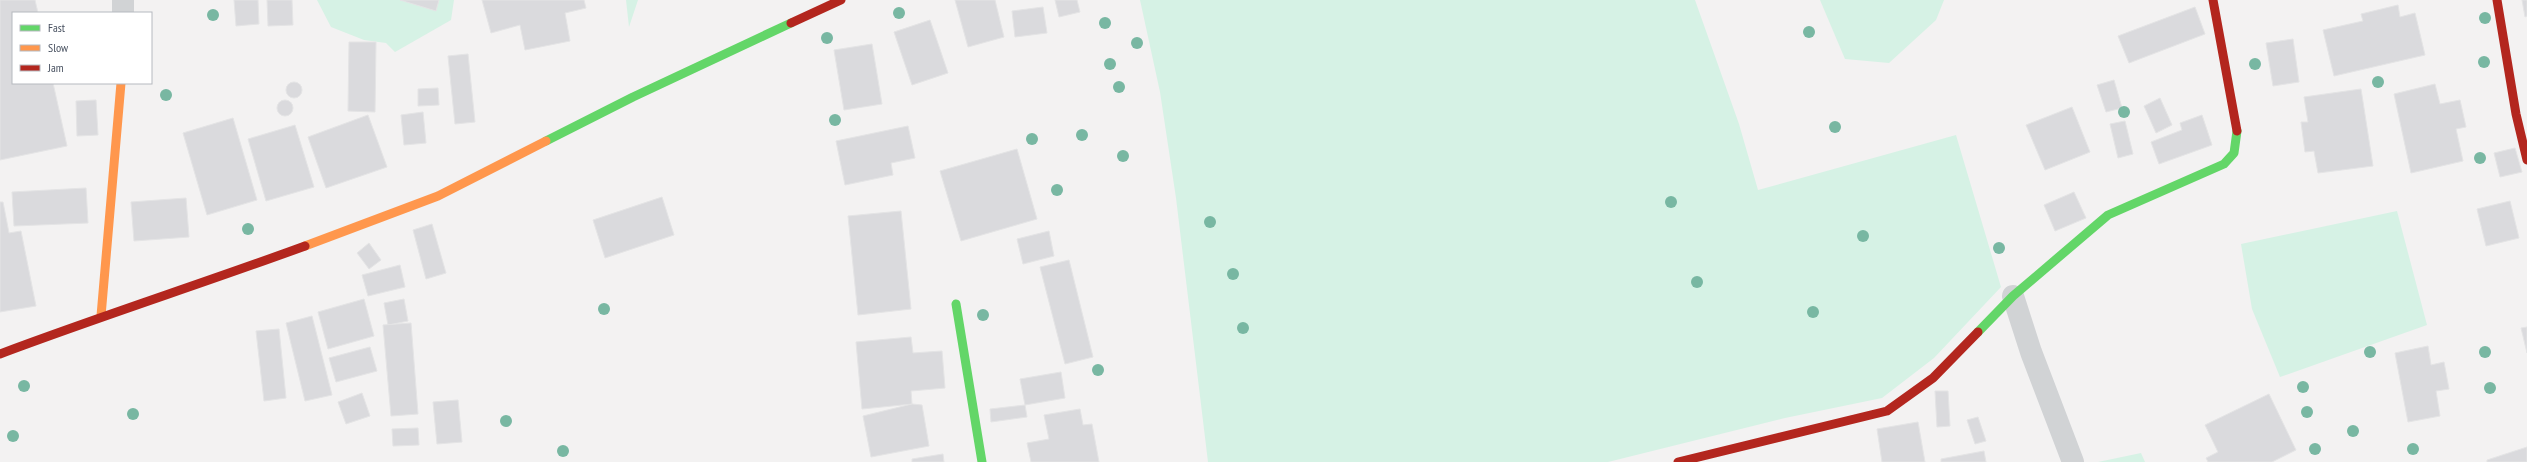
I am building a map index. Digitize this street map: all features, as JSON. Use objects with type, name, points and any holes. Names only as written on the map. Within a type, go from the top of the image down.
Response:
[{"type":"street","points":[[123,0],[123,12]]},
{"type":"street","points":[[0,354],[101,316],[237,271],[438,196],[633,97],[841,0]]},
{"type":"street","points":[[1678,462],[1887,411],[1933,378],[2013,296],[2108,215],[2224,164],[2234,153],[2238,135],[2213,0]]},
{"type":"street","points":[[2497,0],[2516,114],[2527,160]]},
{"type":"street","points":[[101,316],[121,84]]},
{"type":"street","points":[[2013,296],[2031,352],[2073,462]]},
{"type":"street","points":[[956,304],[982,462]]},
{"type":"green space","points":[[317,0],[454,0],[451,20],[395,52],[386,43],[364,40],[331,27]]},
{"type":"green space","points":[[626,0],[638,0],[629,27]]},
{"type":"green space","points":[[1140,0],[1695,0],[1739,124],[1758,190],[1956,135],[2001,287],[1934,358],[1882,398],[1785,418],[1608,462],[1208,462],[1176,198],[1160,92]]},
{"type":"green space","points":[[1820,0],[1944,0],[1936,20],[1889,63],[1845,59]]},
{"type":"green space","points":[[2397,211],[2427,325],[2280,377],[2252,309],[2241,244]]},
{"type":"green space","points":[[2141,453],[2145,462],[2098,462]]},
{"type":"building","points":[[0,0],[35,0],[38,12],[12,12],[12,84],[53,84],[67,146],[0,160]]},
{"type":"building","points":[[234,0],[258,0],[259,24],[236,26]]},
{"type":"building","points":[[267,0],[292,0],[293,25],[268,26]]},
{"type":"building","points":[[400,0],[439,0],[436,11]]},
{"type":"building","points":[[482,0],[584,0],[586,8],[565,13],[570,41],[525,50],[520,25],[491,33]]},
{"type":"building","points":[[955,0],[995,0],[1004,37],[968,47]]},
{"type":"building","points":[[1055,0],[1077,0],[1080,12],[1059,17]]},
{"type":"building","points":[[2522,0],[2527,0],[2527,16],[2525,17]]},
{"type":"building","points":[[2398,5],[2400,17],[2415,13],[2425,55],[2334,76],[2323,30],[2363,21],[2361,14]]},
{"type":"building","points":[[1043,7],[1047,33],[1015,37],[1012,11]]},
{"type":"building","points":[[2195,7],[2205,34],[2129,63],[2118,36]]},
{"type":"building","points":[[930,20],[948,73],[912,85],[894,32]]},
{"type":"building","points":[[2293,39],[2299,82],[2273,86],[2266,43]]},
{"type":"building","points":[[349,42],[376,42],[375,112],[348,111]]},
{"type":"building","points":[[872,44],[882,104],[844,110],[834,50]]},
{"type":"building","points":[[468,54],[475,122],[455,124],[448,56]]},
{"type":"building","points":[[2114,80],[2122,108],[2106,112],[2097,85]]},
{"type":"building","points":[[291,82],[297,82],[302,87],[300,96],[297,98],[291,98],[286,93],[286,87]]},
{"type":"building","points":[[2435,84],[2440,104],[2460,100],[2466,127],[2456,129],[2463,161],[2411,173],[2394,94]]},
{"type":"building","points":[[438,88],[439,105],[418,106],[418,89]]},
{"type":"building","points":[[2361,89],[2373,166],[2318,173],[2314,151],[2305,152],[2301,122],[2308,122],[2304,97]]},
{"type":"building","points":[[2160,98],[2172,125],[2156,133],[2144,106]]},
{"type":"building","points":[[96,100],[98,135],[77,136],[76,101]]},
{"type":"building","points":[[282,100],[288,100],[293,105],[291,114],[288,116],[282,116],[277,111],[277,105]]},
{"type":"building","points":[[2072,107],[2090,152],[2045,170],[2026,125]]},
{"type":"building","points":[[423,112],[426,143],[404,145],[401,115]]},
{"type":"building","points":[[368,115],[387,167],[326,188],[308,137]]},
{"type":"building","points":[[2202,115],[2212,145],[2159,164],[2151,142],[2182,130],[2180,123]]},
{"type":"building","points":[[233,118],[257,200],[207,215],[183,133]]},
{"type":"building","points":[[2125,121],[2133,154],[2118,158],[2110,124]]},
{"type":"building","points":[[295,125],[314,187],[266,201],[248,139]]},
{"type":"building","points":[[908,126],[915,158],[891,163],[893,175],[845,185],[836,141]]},
{"type":"building","points":[[2515,148],[2522,172],[2500,177],[2494,153]]},
{"type":"building","points":[[1017,149],[1037,219],[961,241],[940,171]]},
{"type":"building","points":[[86,188],[88,223],[14,226],[12,192]]},
{"type":"building","points":[[2074,192],[2086,218],[2055,231],[2044,205]]},
{"type":"building","points":[[662,197],[674,235],[605,258],[593,220]]},
{"type":"building","points":[[186,198],[189,237],[134,241],[131,202]]},
{"type":"building","points":[[2510,201],[2519,238],[2486,246],[2477,209]]},
{"type":"building","points":[[0,202],[3,202],[9,233],[21,231],[36,306],[0,312]]},
{"type":"building","points":[[901,211],[911,309],[858,315],[848,216]]},
{"type":"building","points":[[432,224],[446,273],[426,279],[413,230]]},
{"type":"building","points":[[1049,231],[1054,256],[1023,264],[1017,239]]},
{"type":"building","points":[[369,243],[381,260],[369,269],[357,253]]},
{"type":"building","points":[[1069,260],[1093,357],[1065,364],[1040,267]]},
{"type":"building","points":[[400,265],[405,287],[368,296],[362,275]]},
{"type":"building","points":[[364,299],[374,336],[328,349],[318,312]]},
{"type":"building","points":[[404,299],[408,321],[388,325],[384,303]]},
{"type":"building","points":[[312,316],[332,395],[305,401],[286,323]]},
{"type":"building","points":[[411,323],[418,414],[391,416],[383,325]]},
{"type":"building","points":[[2527,327],[2527,353],[2521,328]]},
{"type":"building","points":[[279,329],[286,398],[264,401],[256,331]]},
{"type":"building","points":[[911,337],[913,353],[942,351],[945,388],[911,391],[912,404],[862,409],[856,342]]},
{"type":"building","points":[[2428,346],[2431,365],[2444,362],[2449,389],[2436,391],[2440,416],[2408,422],[2395,353]]},
{"type":"building","points":[[370,347],[377,371],[336,382],[329,358]]},
{"type":"building","points":[[1061,372],[1065,398],[1025,405],[1020,379]]},
{"type":"building","points":[[1935,391],[1948,391],[1950,426],[1937,427]]},
{"type":"building","points":[[362,393],[370,416],[346,424],[338,402]]},
{"type":"building","points":[[2269,394],[2296,450],[2272,462],[2208,462],[2206,458],[2218,452],[2205,425]]},
{"type":"building","points":[[458,400],[462,442],[437,444],[433,402]]},
{"type":"building","points":[[912,404],[922,405],[929,446],[871,457],[863,416]]},
{"type":"building","points":[[1025,405],[1027,417],[991,422],[990,409]]},
{"type":"building","points":[[1080,409],[1083,425],[1092,424],[1099,462],[1031,462],[1027,443],[1049,439],[1044,415]]},
{"type":"building","points":[[1978,417],[1986,441],[1975,444],[1967,420]]},
{"type":"building","points":[[1918,422],[1925,462],[1882,462],[1877,429]]},
{"type":"building","points":[[418,428],[419,445],[393,446],[392,429]]},
{"type":"building","points":[[2527,447],[2527,462],[2487,462],[2487,460]]},
{"type":"building","points":[[1984,451],[1986,462],[1941,462],[1941,459]]},
{"type":"building","points":[[943,454],[944,462],[912,462],[912,459]]},
{"type":"traffic: fast","points":[[546,141],[633,97],[791,23]]},
{"type":"traffic: fast","points":[[1978,332],[2013,296],[2108,215],[2224,164],[2234,153],[2237,131]]},
{"type":"traffic: fast","points":[[956,304],[982,462]]},
{"type":"traffic: slow","points":[[101,316],[121,84]]},
{"type":"traffic: slow","points":[[305,246],[438,196],[546,141]]},
{"type":"traffic: jam","points":[[791,23],[841,0]]},
{"type":"traffic: jam","points":[[2213,0],[2237,131]]},
{"type":"traffic: jam","points":[[2497,0],[2516,114],[2527,160]]},
{"type":"traffic: jam","points":[[0,354],[305,246]]},
{"type":"traffic: jam","points":[[1678,462],[1887,411],[1933,378],[1978,332]]}]
